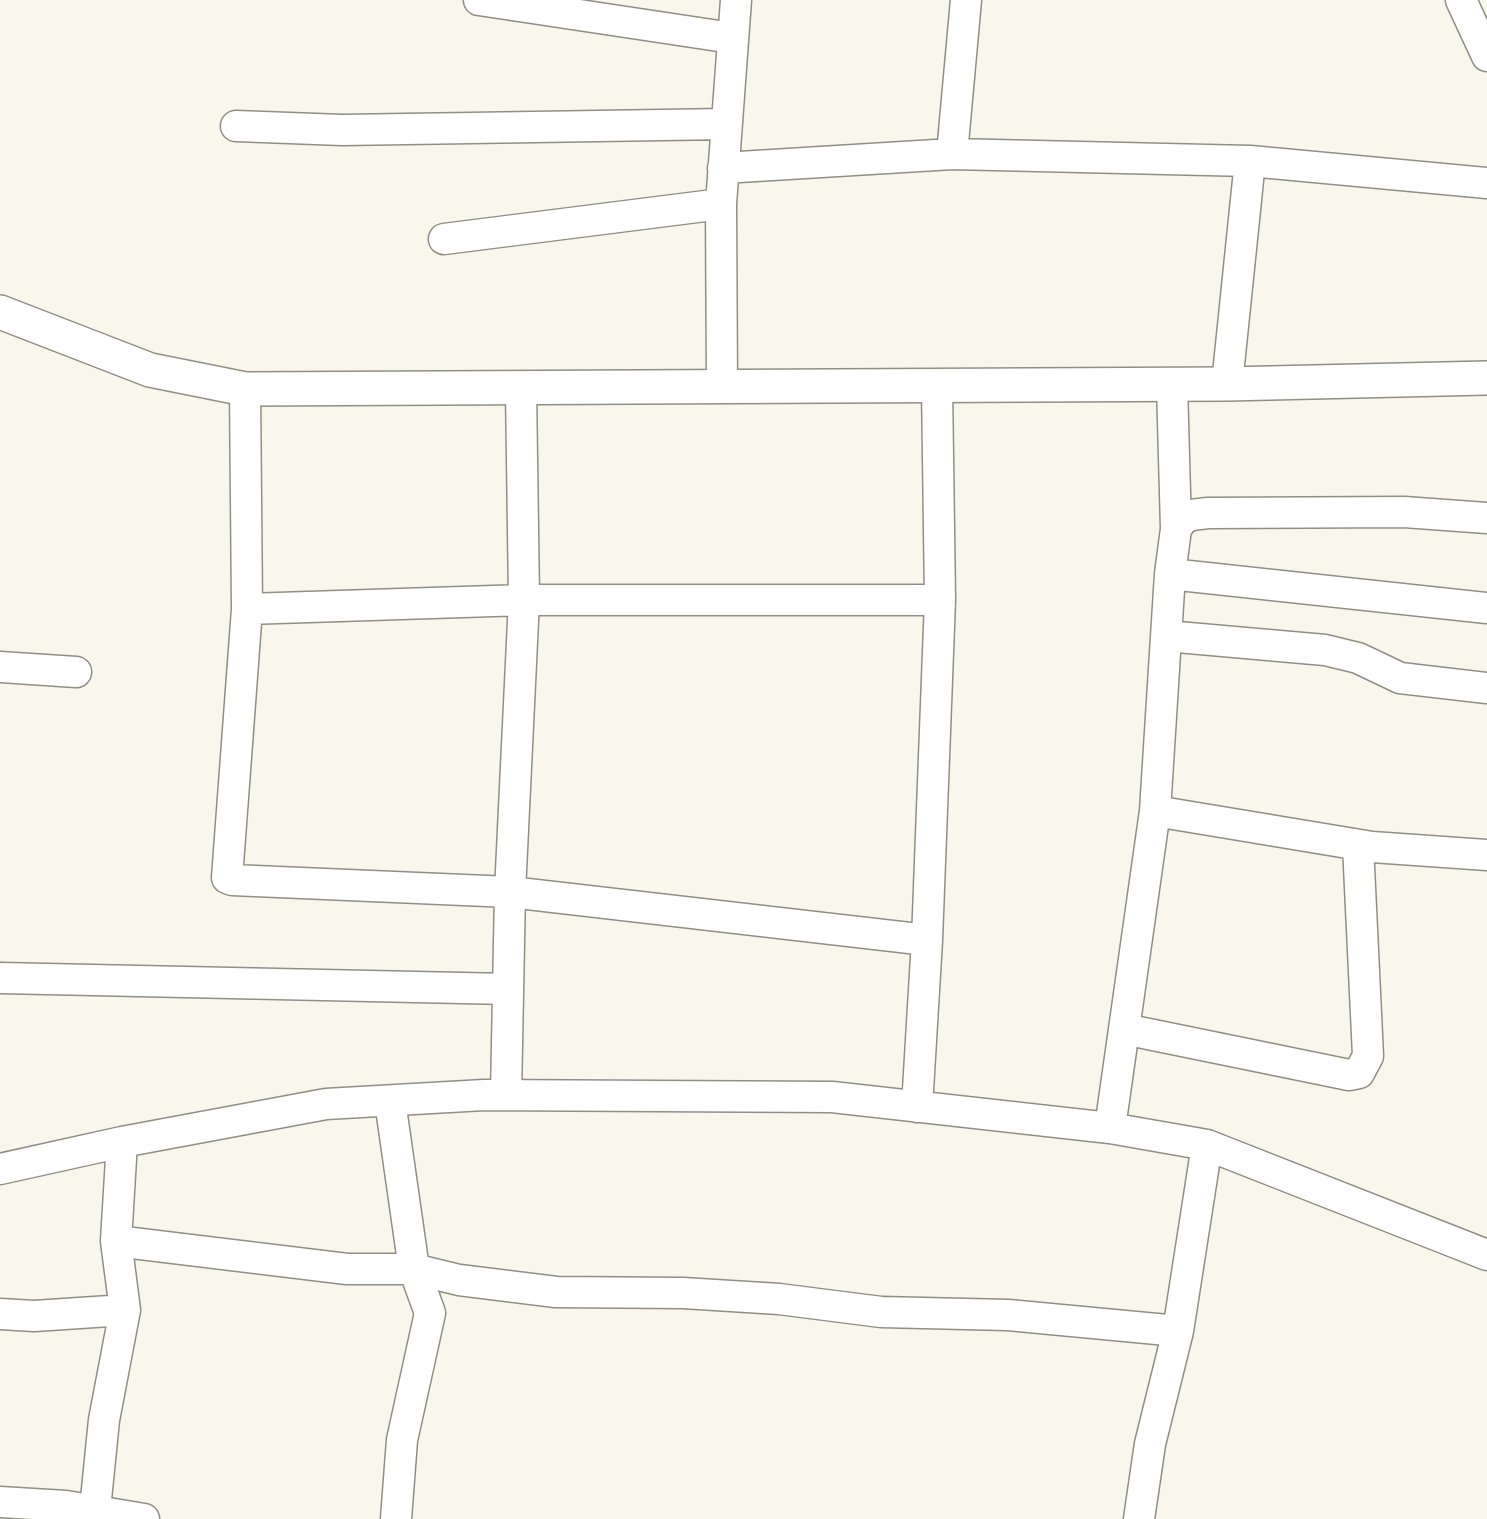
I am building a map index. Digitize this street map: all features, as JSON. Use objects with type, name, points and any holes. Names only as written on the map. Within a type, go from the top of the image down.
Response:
[{"type":"street","points":[[479,0],[529,4],[732,38]]},
{"type":"street","points":[[722,387],[721,204],[736,0]]},
{"type":"street","points":[[952,154],[966,0]]},
{"type":"street","points":[[1461,0],[1487,56]]},
{"type":"street","points":[[236,126],[342,130],[726,124]]},
{"type":"street","points":[[723,168],[952,154],[1250,160],[1487,183]]},
{"type":"street","points":[[1227,384],[1250,160]]},
{"type":"street","points":[[444,239],[721,204]]},
{"type":"street","points":[[0,312],[150,370],[245,389],[1172,385],[1487,378]]},
{"type":"street","points":[[1110,1128],[1155,811],[1170,574],[1176,529],[1172,385]]},
{"type":"street","points":[[916,1107],[927,940],[940,600],[937,386]]},
{"type":"street","points":[[506,1095],[510,892],[524,600],[521,388]]},
{"type":"street","points":[[245,389],[247,609],[227,878],[510,892],[927,940]]},
{"type":"street","points":[[1176,529],[1182,520],[1191,515],[1208,513],[1404,512],[1487,518]]},
{"type":"street","points":[[1170,574],[1487,608]]},
{"type":"street","points":[[247,609],[524,600],[940,600]]},
{"type":"street","points":[[1166,636],[1325,650],[1358,658],[1400,678],[1487,688]]},
{"type":"street","points":[[0,667],[76,672]]},
{"type":"street","points":[[1155,811],[1358,845],[1487,855]]},
{"type":"street","points":[[1124,1029],[1348,1074],[1359,1073],[1368,1056],[1358,845]]},
{"type":"street","points":[[0,978],[508,989]]},
{"type":"street","points":[[0,1169],[122,1142],[326,1104],[506,1095],[832,1097],[1110,1128],[1207,1144],[1487,1255]]},
{"type":"street","points":[[390,1101],[414,1269],[430,1313],[402,1440],[396,1519]]},
{"type":"street","points":[[94,1515],[104,1420],[125,1310],[116,1241],[122,1142]]},
{"type":"street","points":[[1139,1519],[1150,1444],[1178,1331],[1207,1144]]},
{"type":"street","points":[[116,1241],[347,1269],[414,1269],[459,1280],[556,1292],[683,1293],[779,1299],[881,1312],[1008,1315],[1178,1331]]},
{"type":"street","points":[[0,1314],[34,1316],[125,1310]]},
{"type":"street","points":[[0,1502],[66,1506],[94,1515],[144,1519]]}]
